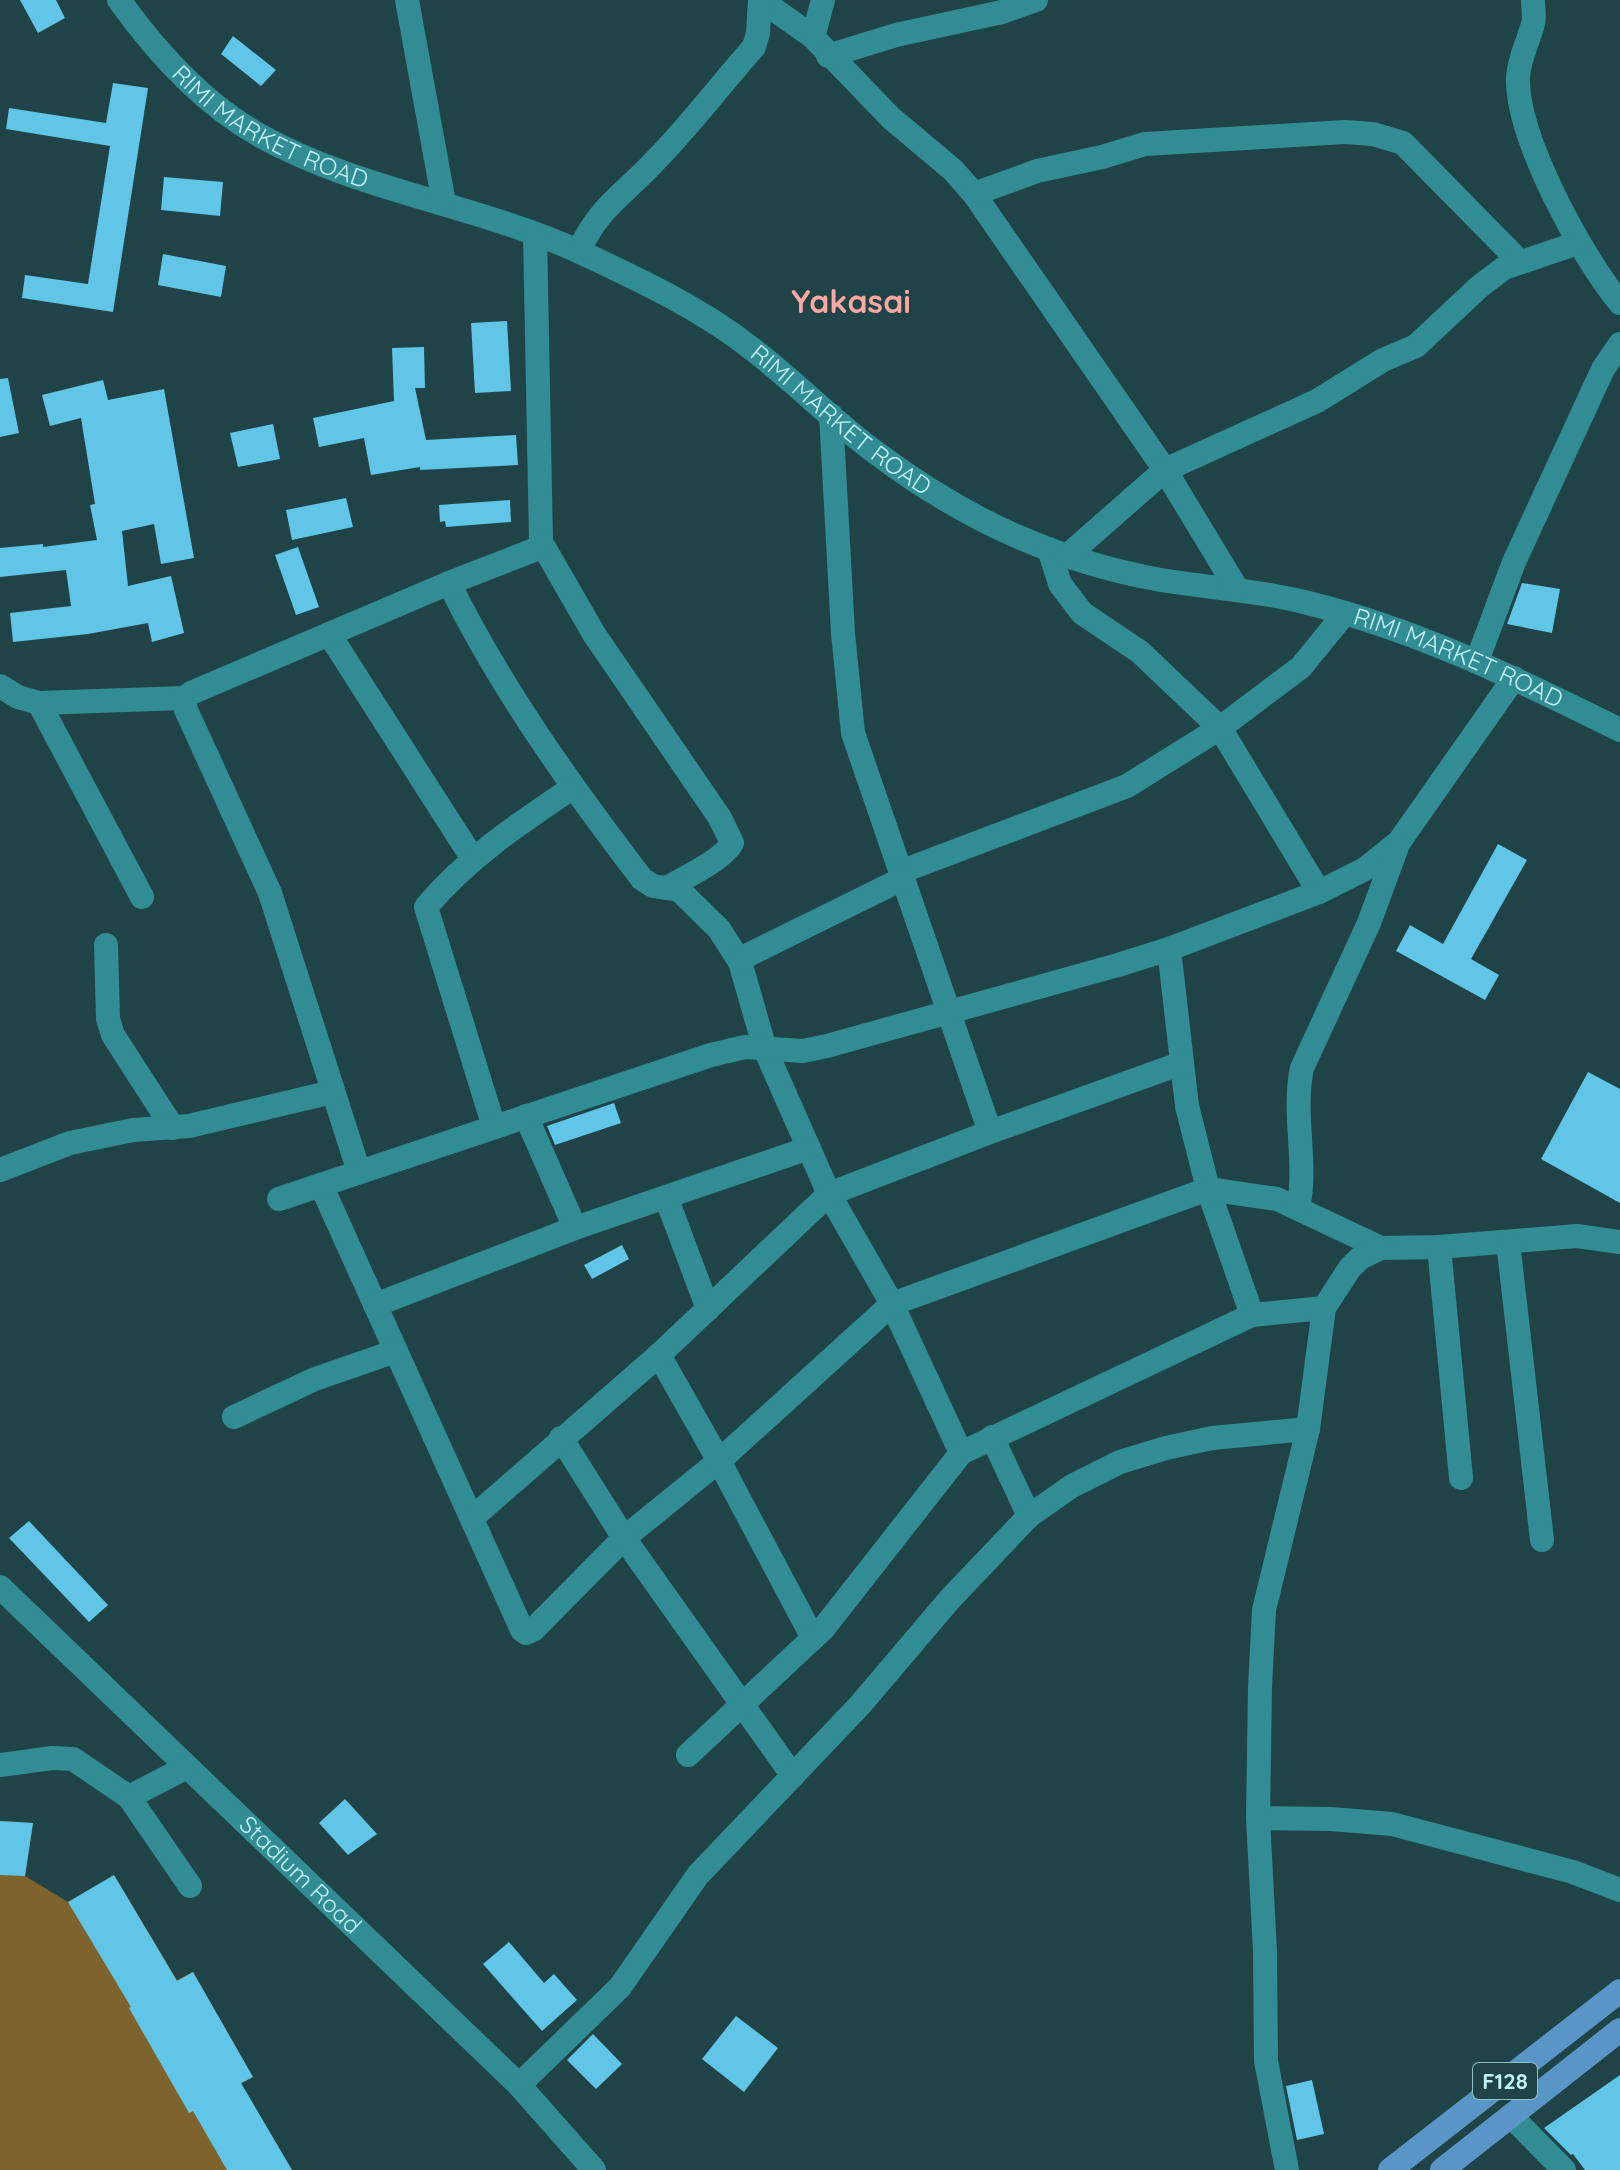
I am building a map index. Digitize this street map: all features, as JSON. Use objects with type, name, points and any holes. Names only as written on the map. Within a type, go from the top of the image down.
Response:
[{"type":"main road","name":"F128","points":[[1390,2170],[1620,1991]]},
{"type":"main road","name":"F128","points":[[1442,2170],[1620,2030]]},
{"type":"main road","points":[[1562,2036],[1580,2062]]},
{"type":"street","name":"RIMI MARKET ROAD","points":[[119,0],[151,44],[178,72],[256,134],[324,165],[535,234],[579,251],[648,285],[721,326],[751,347],[873,451],[962,510],[1058,553],[1116,571],[1305,602],[1391,626],[1477,661],[1620,730]]},
{"type":"street","points":[[407,0],[444,203]]},
{"type":"street","points":[[760,0],[820,46],[891,118],[953,170],[974,194],[1165,470],[1237,589]]},
{"type":"street","points":[[579,251],[590,226],[606,206],[653,163],[754,47],[760,0]]},
{"type":"street","points":[[820,46],[823,0]]},
{"type":"street","points":[[820,46],[896,35],[1002,12],[1036,0]]},
{"type":"street","points":[[1533,0],[1534,22],[1518,76],[1521,109],[1539,160],[1578,243],[1620,303]]},
{"type":"street","points":[[974,194],[1037,171],[1145,144],[1345,132],[1373,134],[1403,143],[1520,262]]},
{"type":"street","points":[[14,699],[184,698],[449,583],[539,548],[535,234]]},
{"type":"street","points":[[1319,892],[1220,728],[1140,652],[1082,613],[1060,584],[1058,553],[1165,470],[1317,401],[1383,360],[1416,346],[1504,268],[1578,243]]},
{"type":"street","points":[[1477,661],[1514,562],[1603,369],[1620,344]]},
{"type":"street","points":[[831,415],[843,633],[853,733],[990,1132]]},
{"type":"street","points":[[541,542],[594,634],[720,818],[732,843],[731,848],[667,888]]},
{"type":"street","points":[[449,583],[471,628],[572,788],[642,879],[653,886],[679,890],[719,929],[740,962],[765,1049],[829,1194],[892,1304],[961,1453]]},
{"type":"street","points":[[740,962],[742,958],[901,876],[1127,786],[1220,728],[1301,667],[1345,613]]},
{"type":"street","points":[[329,634],[473,859]]},
{"type":"street","points":[[1298,1208],[1303,1187],[1298,1087],[1302,1068],[1369,923],[1399,842],[1514,678]]},
{"type":"street","points":[[184,698],[186,710],[270,893],[359,1172]]},
{"type":"street","points":[[14,699],[142,897]]},
{"type":"street","points":[[494,1127],[426,907],[473,859],[572,788]]},
{"type":"street","points":[[279,1199],[711,1055],[745,1047],[803,1051],[827,1046],[1169,949],[1319,892],[1365,869],[1399,842]]},
{"type":"street","points":[[106,945],[108,1019],[113,1035],[173,1128]]},
{"type":"street","points":[[1169,949],[1187,1106],[1208,1189],[1252,1315]]},
{"type":"street","points":[[472,1518],[659,1355],[829,1194],[1182,1063]]},
{"type":"street","points":[[0,1170],[70,1143],[133,1130],[173,1128],[332,1092]]},
{"type":"street","points":[[526,1116],[575,1228]]},
{"type":"street","points":[[375,1305],[575,1228],[809,1148]]},
{"type":"street","points":[[321,1185],[526,1633],[533,1630],[624,1538],[719,1461],[892,1304],[1208,1189],[1277,1199],[1381,1248]]},
{"type":"street","points":[[666,1197],[708,1309]]},
{"type":"street","points":[[1287,2170],[1266,2061],[1265,1952],[1258,1818],[1260,1687],[1264,1610],[1308,1429],[1324,1308],[1350,1268],[1360,1258],[1381,1248],[1439,1247],[1577,1236],[1620,1242]]},
{"type":"street","points":[[1508,1242],[1542,1540]]},
{"type":"street","points":[[1439,1247],[1461,1478]]},
{"type":"street","points":[[688,1755],[813,1638],[961,1453],[1252,1315],[1324,1308]]},
{"type":"street","points":[[234,1417],[315,1379],[396,1351]]},
{"type":"street","points":[[659,1355],[813,1638]]},
{"type":"street","points":[[519,2085],[620,1987],[698,1875],[860,1705],[950,1599],[1029,1516],[1072,1486],[1131,1459],[1212,1438],[1308,1429]]},
{"type":"street","points":[[992,1437],[1029,1516]]},
{"type":"street","points":[[561,1438],[624,1538],[793,1776]]},
{"type":"street","name":"Stadium Road","points":[[0,1587],[519,2085],[594,2170]]},
{"type":"street","points":[[0,1765],[52,1758],[73,1759],[129,1797],[190,1886]]},
{"type":"street","points":[[129,1797],[187,1767]]},
{"type":"street","points":[[1258,1818],[1392,1824],[1573,1872],[1620,1890]]},
{"type":"street","points":[[1511,2116],[1564,2170]]},
{"type":"shaded area","points":[[0,1821],[33,1823],[25,1876],[68,1902],[114,1875],[177,1980],[193,1972],[253,2077],[241,2084],[292,2170],[0,2170]]},
{"type":"building","points":[[20,0],[56,0],[65,18],[38,33]]},
{"type":"building","points":[[233,36],[276,70],[261,86],[221,54]]},
{"type":"building","points":[[113,83],[148,88],[113,312],[22,298],[25,275],[88,284],[110,146],[6,129],[9,108],[106,123]]},
{"type":"building","points":[[164,177],[223,182],[220,216],[161,210]]},
{"type":"building","points":[[163,254],[226,266],[221,297],[158,285]]},
{"type":"building","points":[[507,321],[511,391],[475,393],[471,323]]},
{"type":"building","points":[[424,347],[425,388],[415,388],[426,440],[516,435],[518,465],[420,470],[420,467],[371,475],[364,438],[319,447],[313,418],[394,401],[392,348]]},
{"type":"building","points":[[8,378],[19,433],[0,437],[0,379]]},
{"type":"building","points":[[103,380],[108,400],[164,389],[194,558],[161,564],[154,524],[122,531],[128,586],[171,576],[184,633],[152,642],[148,623],[88,634],[13,642],[10,613],[71,606],[66,570],[0,577],[0,548],[43,544],[43,547],[97,540],[90,505],[95,504],[81,418],[50,426],[42,395]]},
{"type":"building","points":[[273,424],[280,459],[238,467],[230,433]]},
{"type":"building","points":[[346,498],[353,527],[292,540],[286,510]]},
{"type":"building","points":[[510,500],[511,522],[446,527],[445,521],[440,522],[439,505]]},
{"type":"building","points":[[298,547],[319,607],[296,615],[275,555]]},
{"type":"building","points":[[1522,583],[1560,589],[1552,633],[1507,624]]},
{"type":"building","points":[[1498,844],[1527,860],[1471,959],[1499,975],[1485,1000],[1396,951],[1410,925],[1443,944]]},
{"type":"building","points":[[1588,1072],[1620,1089],[1620,1203],[1541,1159]]},
{"type":"building","points":[[614,1103],[621,1123],[555,1145],[547,1126]]},
{"type":"building","points":[[622,1245],[629,1259],[592,1279],[584,1265]]},
{"type":"building","points":[[29,1521],[108,1605],[89,1622],[9,1538]]},
{"type":"building","points":[[345,1799],[377,1834],[348,1855],[319,1823]]},
{"type":"building","points":[[0,1821],[33,1823],[25,1876],[0,1875]]},
{"type":"building","points":[[114,1875],[177,1981],[193,1972],[253,2077],[241,2083],[292,2170],[227,2170],[193,2111],[189,2113],[131,2007],[68,1902]]},
{"type":"building","points":[[509,1942],[544,1983],[554,1974],[577,2000],[542,2031],[483,1964]]},
{"type":"building","points":[[736,2016],[778,2048],[744,2092],[702,2059]]},
{"type":"building","points":[[593,2034],[622,2064],[596,2089],[567,2060]]},
{"type":"building","points":[[1620,2075],[1620,2170],[1585,2170],[1573,2154],[1544,2128]]},
{"type":"building","points":[[1312,2080],[1324,2134],[1297,2140],[1286,2086]]},
{"type":"district","name":"Yakasai","points":[[851,302]]}]
